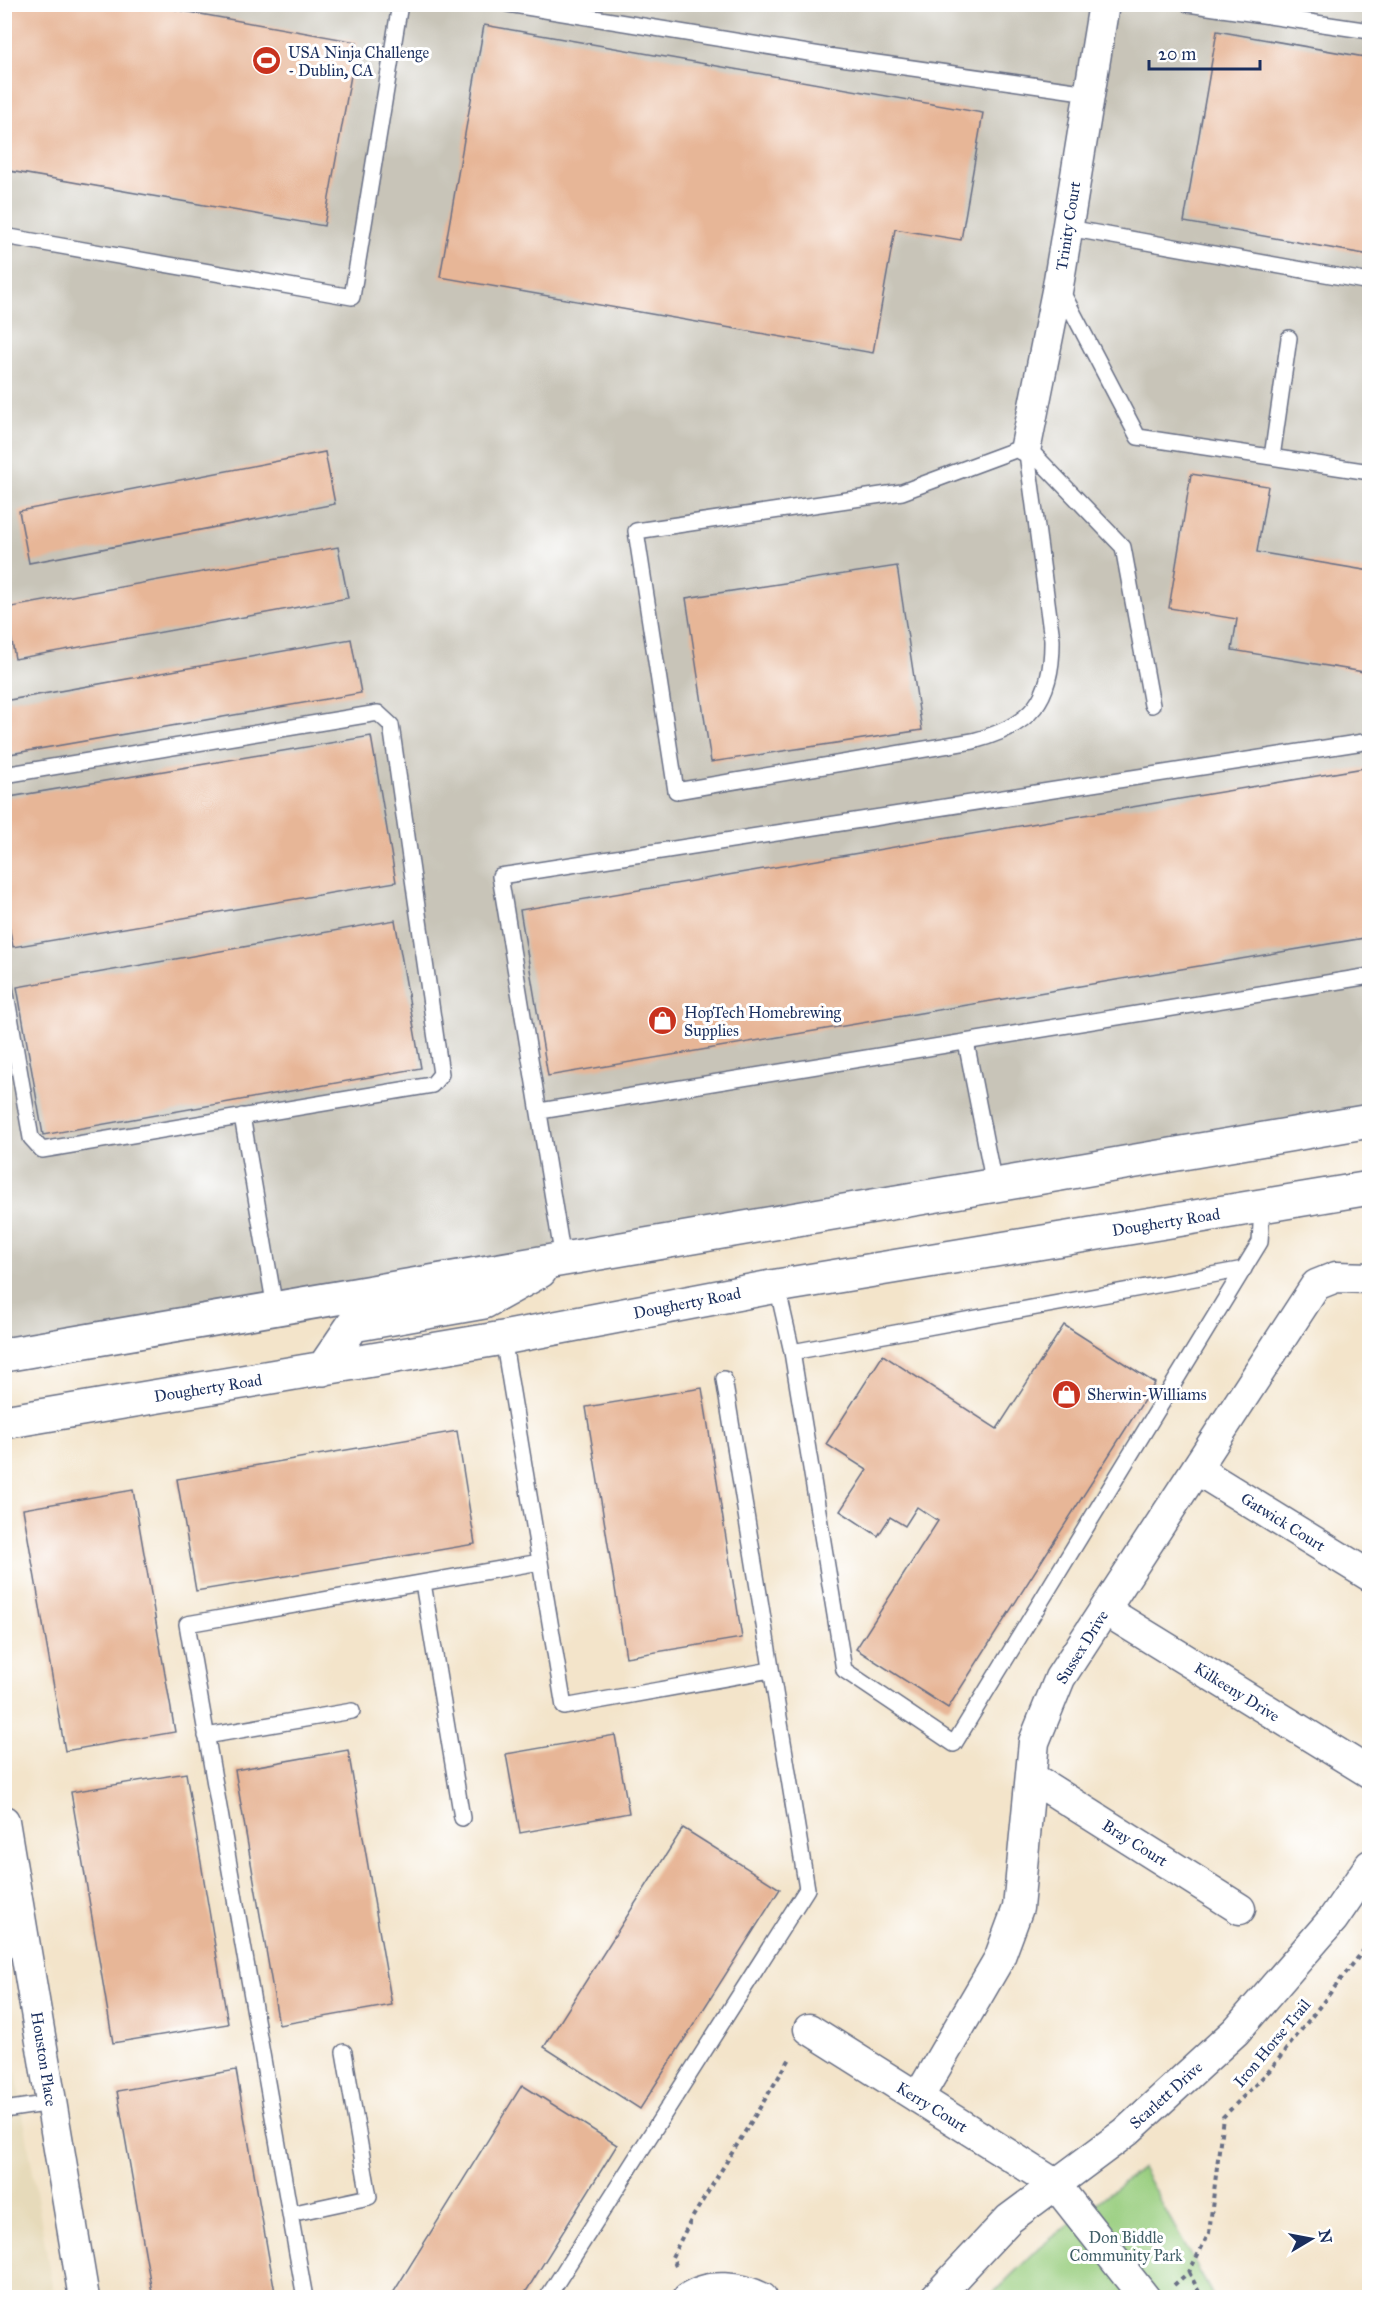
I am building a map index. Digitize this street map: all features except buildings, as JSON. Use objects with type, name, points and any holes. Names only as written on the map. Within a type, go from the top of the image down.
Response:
[{"type":"main road","points":[[4,1354],[1370,1121]]},
{"type":"main road","name":"Dougherty Road","points":[[4,1422],[503,1338],[777,1286],[1370,1188]]},
{"type":"main road","points":[[323,1369],[353,1325],[484,1302],[562,1259]]},
{"type":"street","name":"Trinity Court","points":[[1026,446],[1059,286],[1104,4]]},
{"type":"street","name":"Sussex Drive","points":[[918,2098],[999,1959],[1018,1908],[1034,1742],[1060,1678],[1316,1285],[1336,1277],[1370,1278]]},
{"type":"street","name":"Gatwick Court","points":[[1196,1469],[1370,1576]]},
{"type":"street","name":"Kilkeeny Drive","points":[[1105,1610],[1370,1773]]},
{"type":"street","name":"Bray Court","points":[[1031,1777],[1239,1909]]},
{"type":"street","name":"Houston Place","points":[[4,1821],[8,1859],[84,2298]]},
{"type":"street","name":"Scarlett Drive","points":[[935,2298],[1009,2219],[1126,2132],[1236,2031],[1333,1919],[1370,1865]]},
{"type":"street","name":"Kerry Court","points":[[808,2029],[1055,2184],[1145,2298]]},
{"type":"street","points":[[689,2297],[719,2288],[746,2290],[762,2298]]},
{"type":"lane","points":[[4,236],[352,297],[400,4]]},
{"type":"lane","points":[[508,4],[827,56],[1089,93]]},
{"type":"lane","points":[[1188,4],[1370,31]]},
{"type":"lane","points":[[1068,228],[1370,282]]},
{"type":"lane","points":[[1059,286],[1138,437],[1370,472]]},
{"type":"lane","points":[[1272,457],[1289,338]]},
{"type":"lane","points":[[1026,446],[1052,639],[1052,668],[1043,696],[1025,718],[1001,734],[973,741],[676,791],[636,531],[902,492],[1026,446]]},
{"type":"lane","points":[[1026,446],[1123,548],[1152,705]]},
{"type":"lane","points":[[4,775],[378,713],[391,724],[441,1074],[432,1085],[42,1150],[31,1138],[4,982]]},
{"type":"lane","points":[[562,1259],[540,1111],[500,876],[1370,741]]},
{"type":"lane","points":[[540,1111],[1370,976]]},
{"type":"lane","points":[[966,1041],[994,1185]]},
{"type":"lane","points":[[242,1116],[275,1308]]},
{"type":"lane","points":[[777,1286],[792,1352],[844,1670],[954,1744],[1260,1242],[1262,1207]]},
{"type":"lane","points":[[792,1352],[1244,1269]]},
{"type":"lane","points":[[503,1338],[564,1707],[771,1670]]},
{"type":"lane","points":[[547,2298],[807,1889],[724,1379]]},
{"type":"lane","points":[[305,2298],[187,1624],[540,1562]]},
{"type":"lane","points":[[423,1583],[462,1818]]},
{"type":"lane","points":[[207,1736],[352,1711]]},
{"type":"lane","points":[[290,2214],[369,2197],[344,2052]]},
{"type":"lane","points":[[4,2110],[51,2103]]},
{"type":"path","name":"Iron Horse Trail","points":[[1202,2298],[1189,2272],[1209,2234],[1223,2117],[1270,2070],[1370,1942]]},
{"type":"path","points":[[689,2297],[683,2276],[672,2257],[692,2218],[808,2029]]},
{"type":"shaded area","points":[[5,5],[1369,5],[1369,1121],[5,1355]]},
{"type":"shaded area","points":[[5,2007],[54,2297],[5,2297]]},
{"type":"green space","name":"Don Biddle Community Park","points":[[1142,2168],[1213,2296],[1212,2298],[988,2298],[1040,2247]]},
{"type":"place","name":"USA Ninja Challenge - Dublin, CA","points":[[267,61]]},
{"type":"place","name":"HopTech Homebrewing Supplies","points":[[663,1021]]},
{"type":"place","name":"Sherwin-Williams","points":[[1066,1394]]}]
